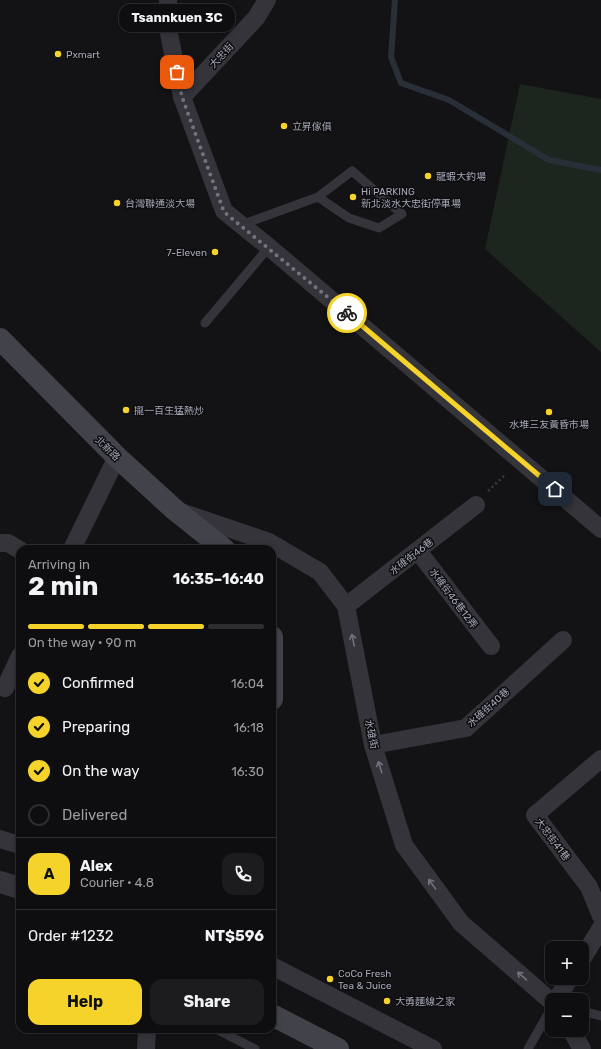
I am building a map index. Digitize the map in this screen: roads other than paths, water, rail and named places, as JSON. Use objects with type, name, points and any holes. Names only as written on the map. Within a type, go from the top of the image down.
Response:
[{"type":"main road","name":"北新路","points":[[0,339],[117,457],[175,510],[219,545]]},
{"type":"main road","points":[[276,1017],[338,1049]]},
{"type":"street","points":[[168,0],[169,34],[182,97],[224,212],[269,247],[601,529]]},
{"type":"street","name":"大忠街","points":[[182,97],[256,18],[267,0]]},
{"type":"street","points":[[74,545],[117,457]]},
{"type":"street","name":"水碓街46巷","points":[[346,606],[476,505]]},
{"type":"street","name":"水碓街","points":[[175,510],[274,545]]},
{"type":"street","points":[[0,543],[8,543],[16,548]]},
{"type":"street","name":"水碓街","points":[[276,546],[320,572],[346,606],[373,745],[404,845],[461,923],[545,996]]},
{"type":"street","name":"水碓街46巷12弄","points":[[418,550],[491,646]]},
{"type":"street","name":"水碓街40巷","points":[[373,745],[466,728],[563,640]]},
{"type":"street","points":[[5,688],[16,665]]},
{"type":"street","name":"大忠街41巷","points":[[601,759],[535,815],[589,887],[601,916]]},
{"type":"street","points":[[0,839],[16,844]]},
{"type":"street","points":[[0,882],[16,887]]},
{"type":"street","points":[[589,948],[601,928]]},
{"type":"street","points":[[276,968],[433,1049]]},
{"type":"street","points":[[146,1049],[147,1033]]},
{"type":"street","points":[[575,1037],[582,1049]]},
{"type":"lane","points":[[241,225],[318,197],[352,171],[402,214],[379,228],[349,218],[318,197]]},
{"type":"lane","points":[[205,323],[269,247]]},
{"type":"lane","points":[[589,1013],[601,1016]]},
{"type":"lane","points":[[528,1049],[545,1019]]},
{"type":"lane","points":[[224,1033],[255,1049]]},
{"type":"waterway","points":[[395,0],[391,57],[401,83],[449,100],[549,160],[601,170]]},
{"type":"place","name":"Pxmart","points":[[58,54]]},
{"type":"place","name":"Tsannkuen 3C","points":[[177,72]]},
{"type":"place","name":"立昇傢俱","points":[[284,126]]},
{"type":"place","name":"龍蝦大釣場","points":[[428,176]]},
{"type":"place","name":"Hi PARKING 新北淡水大忠街停車場","points":[[353,197]]},
{"type":"place","name":"台灣聯通淡大場","points":[[117,203]]},
{"type":"place","name":"7-Eleven","points":[[215,252]]},
{"type":"place","name":"攏一百生猛熱炒","points":[[126,410]]},
{"type":"place","name":"水堆三友黃昏市場","points":[[549,412]]},
{"type":"place","name":"CoCo Fresh Tea & Juice","points":[[330,979]]},
{"type":"place","name":"大勇麵線之家","points":[[387,1001]]}]
